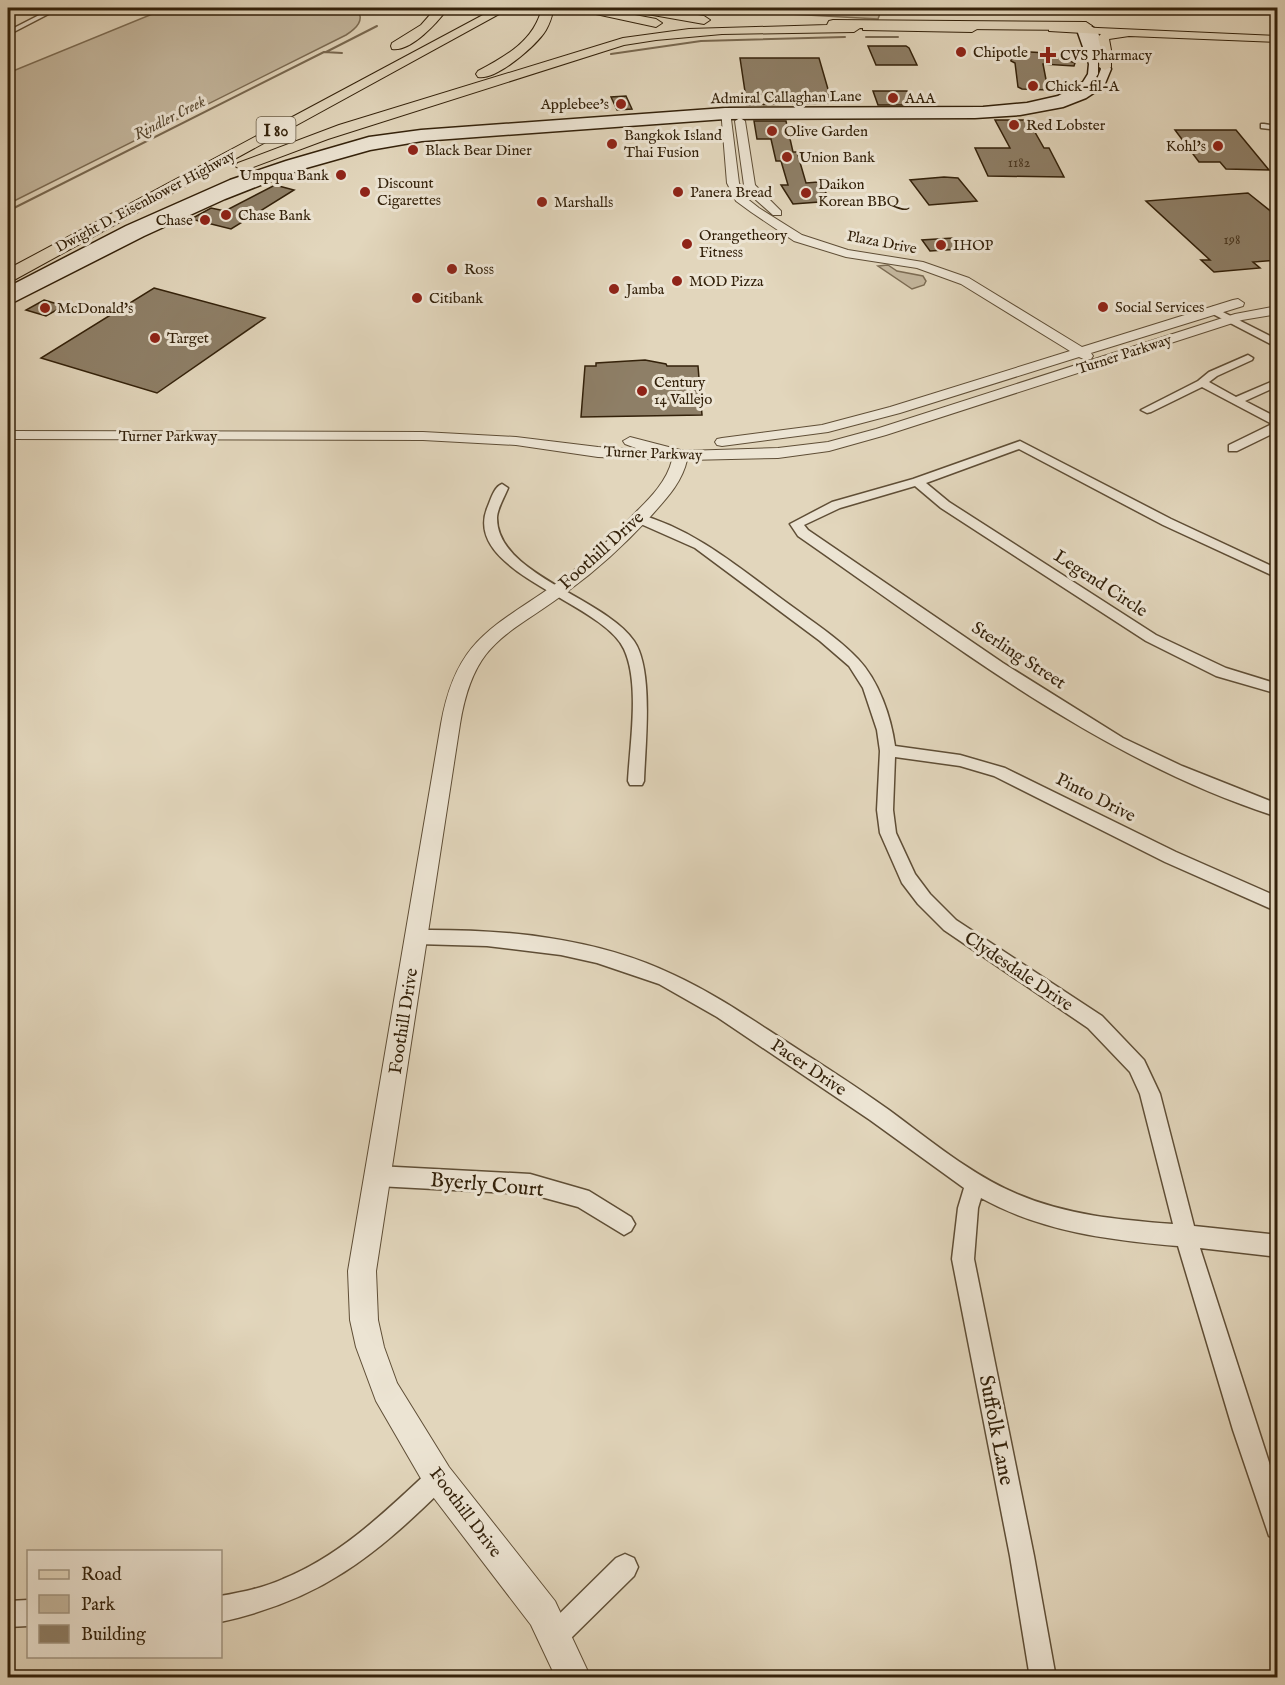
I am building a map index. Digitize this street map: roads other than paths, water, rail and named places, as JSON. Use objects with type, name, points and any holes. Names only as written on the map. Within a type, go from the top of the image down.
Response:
[{"type":"highway","points":[[385,53],[425,28],[442,8]]},
{"type":"highway","name":"Dwight D. Eisenhower Highway","points":[[8,259],[484,8]]},
{"type":"highway","name":"Dwight D. Eisenhower Highway","points":[[8,276],[504,8]]},
{"type":"highway","points":[[108,221],[139,211],[236,169],[434,95],[492,69],[531,41],[544,22],[548,8]]},
{"type":"highway","points":[[586,8],[625,18],[682,26],[860,28]]},
{"type":"highway","points":[[636,8],[693,18],[748,23],[1086,31]]},
{"type":"highway","points":[[646,8],[693,18]]},
{"type":"highway","points":[[674,8],[718,16],[810,24]]},
{"type":"highway","points":[[327,135],[584,52],[634,39],[692,32],[860,28]]},
{"type":"highway","points":[[302,103],[315,93]]},
{"type":"main road","points":[[860,28],[1041,29],[1070,34],[1086,31],[1278,37]]},
{"type":"main road","points":[[1086,31],[1278,37]]},
{"type":"main road","points":[[1086,31],[1105,67]]},
{"type":"main road","name":"Admiral Callaghan Lane","points":[[8,292],[69,258],[160,215],[261,173],[346,146],[414,134],[739,113],[983,110],[1042,103],[1072,93],[1092,78],[1094,68],[1086,31]]},
{"type":"main road","points":[[1105,67],[1106,50],[1102,39],[1107,36],[1200,35]]},
{"type":"main road","name":"Admiral Callaghan Lane","points":[[739,113],[986,115],[1031,111],[1068,102],[1088,93],[1103,80],[1105,67]]},
{"type":"main road","name":"Admiral Callaghan Lane","points":[[8,301],[176,215],[269,176],[352,150],[422,138],[725,114]]},
{"type":"street","points":[[8,33],[57,8]]},
{"type":"street","name":"Plaza Drive","points":[[739,113],[750,185],[760,198],[778,214],[819,236],[936,261],[996,285],[1112,358]]},
{"type":"street","name":"Plaza Drive","points":[[725,114],[733,183],[740,199],[755,210],[798,238],[846,253],[919,265],[965,281],[1046,328],[1096,363]]},
{"type":"street","points":[[1264,126],[1278,128]]},
{"type":"street","name":"Turner Parkway","points":[[8,424],[484,425],[630,441],[720,442],[823,429],[895,410],[1237,303],[1278,298]]},
{"type":"street","points":[[1213,310],[1278,345]]},
{"type":"street","name":"Turner Parkway","points":[[8,435],[423,436],[516,441],[598,452],[681,456],[778,453],[829,446],[926,418],[1231,320],[1278,310]]},
{"type":"street","points":[[1147,410],[1248,358]]},
{"type":"street","points":[[1236,401],[1278,382]]},
{"type":"street","points":[[1202,383],[1278,424]]},
{"type":"street","points":[[1233,448],[1278,424]]},
{"type":"street","points":[[630,441],[643,447],[669,448],[681,456]]},
{"type":"street","points":[[917,482],[1020,445],[1167,522],[1278,574]]},
{"type":"street","name":"Foothill Drive","points":[[574,1677],[543,1613],[438,1478],[386,1391],[369,1347],[364,1320],[362,1271],[452,723],[463,676],[471,660],[487,639],[575,578],[638,518],[673,479],[681,456]]},
{"type":"street","name":"Sterling Street","points":[[917,482],[836,505],[796,524],[802,533],[998,666],[1120,743],[1199,780],[1278,811]]},
{"type":"street","name":"Legend Circle","points":[[917,482],[945,505],[1151,638],[1221,672],[1278,689]]},
{"type":"street","points":[[502,488],[492,501],[488,520],[493,541],[513,563],[600,615],[620,632],[630,646],[638,679],[636,781]]},
{"type":"street","name":"Clydesdale Drive","points":[[638,518],[700,545],[825,638],[854,663],[870,687],[880,711],[888,751],[885,810],[888,833],[908,878],[924,899],[950,925],[1095,1022],[1137,1066],[1150,1094],[1186,1236],[1245,1430],[1278,1527]]},
{"type":"street","name":"Pinto Drive","points":[[888,751],[973,764],[1022,781],[1235,888],[1278,905]]},
{"type":"street","name":"Pacer Drive","points":[[417,937],[479,938],[564,949],[604,958],[658,976],[696,993],[826,1077],[976,1183],[1018,1205],[1090,1227],[1240,1240],[1278,1246]]},
{"type":"street","name":"Byerly Court","points":[[377,1176],[530,1184],[582,1198],[624,1224]]},
{"type":"street","name":"Suffolk Lane","points":[[976,1183],[968,1208],[963,1259],[1022,1556],[1043,1677]]},
{"type":"street","points":[[222,1609],[252,1604],[293,1588],[346,1559],[379,1535],[438,1478]]},
{"type":"street","points":[[555,1635],[625,1567]]},
{"type":"waterway","points":[[326,52],[377,26]]},
{"type":"waterway","name":"Rindler Creek","points":[[611,54],[701,41],[845,37]]},
{"type":"waterway","name":"Rindler Creek","points":[[866,37],[898,37]]},
{"type":"waterway","name":"Rindler Creek","points":[[8,211],[324,52],[342,53]]},
{"type":"place","name":"Chipotle","points":[[961,52]]},
{"type":"place","name":"CVS Pharmacy","points":[[1048,55]]},
{"type":"place","name":"Chick-fil-A","points":[[1033,86]]},
{"type":"place","name":"AAA","points":[[893,98]]},
{"type":"place","name":"Applebee's","points":[[621,104]]},
{"type":"place","name":"Red Lobster","points":[[1014,125]]},
{"type":"place","name":"Olive Garden","points":[[772,131]]},
{"type":"place","name":"Bangkok Island Thai Fusion","points":[[612,144]]},
{"type":"place","name":"Kohl's","points":[[1218,146]]},
{"type":"place","name":"Black Bear Diner","points":[[413,150]]},
{"type":"place","name":"Union Bank","points":[[787,157]]},
{"type":"place","name":"Umpqua Bank","points":[[341,175]]},
{"type":"place","name":"Discount Cigarettes","points":[[365,192]]},
{"type":"place","name":"Panera Bread","points":[[678,192]]},
{"type":"place","name":"Daikon Korean BBQ","points":[[806,193]]},
{"type":"place","name":"Marshalls","points":[[542,202]]},
{"type":"place","name":"Chase Bank","points":[[226,215]]},
{"type":"place","name":"Chase","points":[[205,220]]},
{"type":"place","name":"Orangetheory Fitness","points":[[687,244]]},
{"type":"place","name":"IHOP","points":[[941,245]]},
{"type":"place","name":"Ross","points":[[452,269]]},
{"type":"place","name":"MOD Pizza","points":[[677,281]]},
{"type":"place","name":"Jamba","points":[[614,289]]},
{"type":"place","name":"Citibank","points":[[417,298]]},
{"type":"place","name":"Social Services","points":[[1103,307]]},
{"type":"place","name":"McDonald's","points":[[45,308]]},
{"type":"place","name":"Target","points":[[155,338]]},
{"type":"place","name":"Century 14 Vallejo","points":[[642,391]]}]
